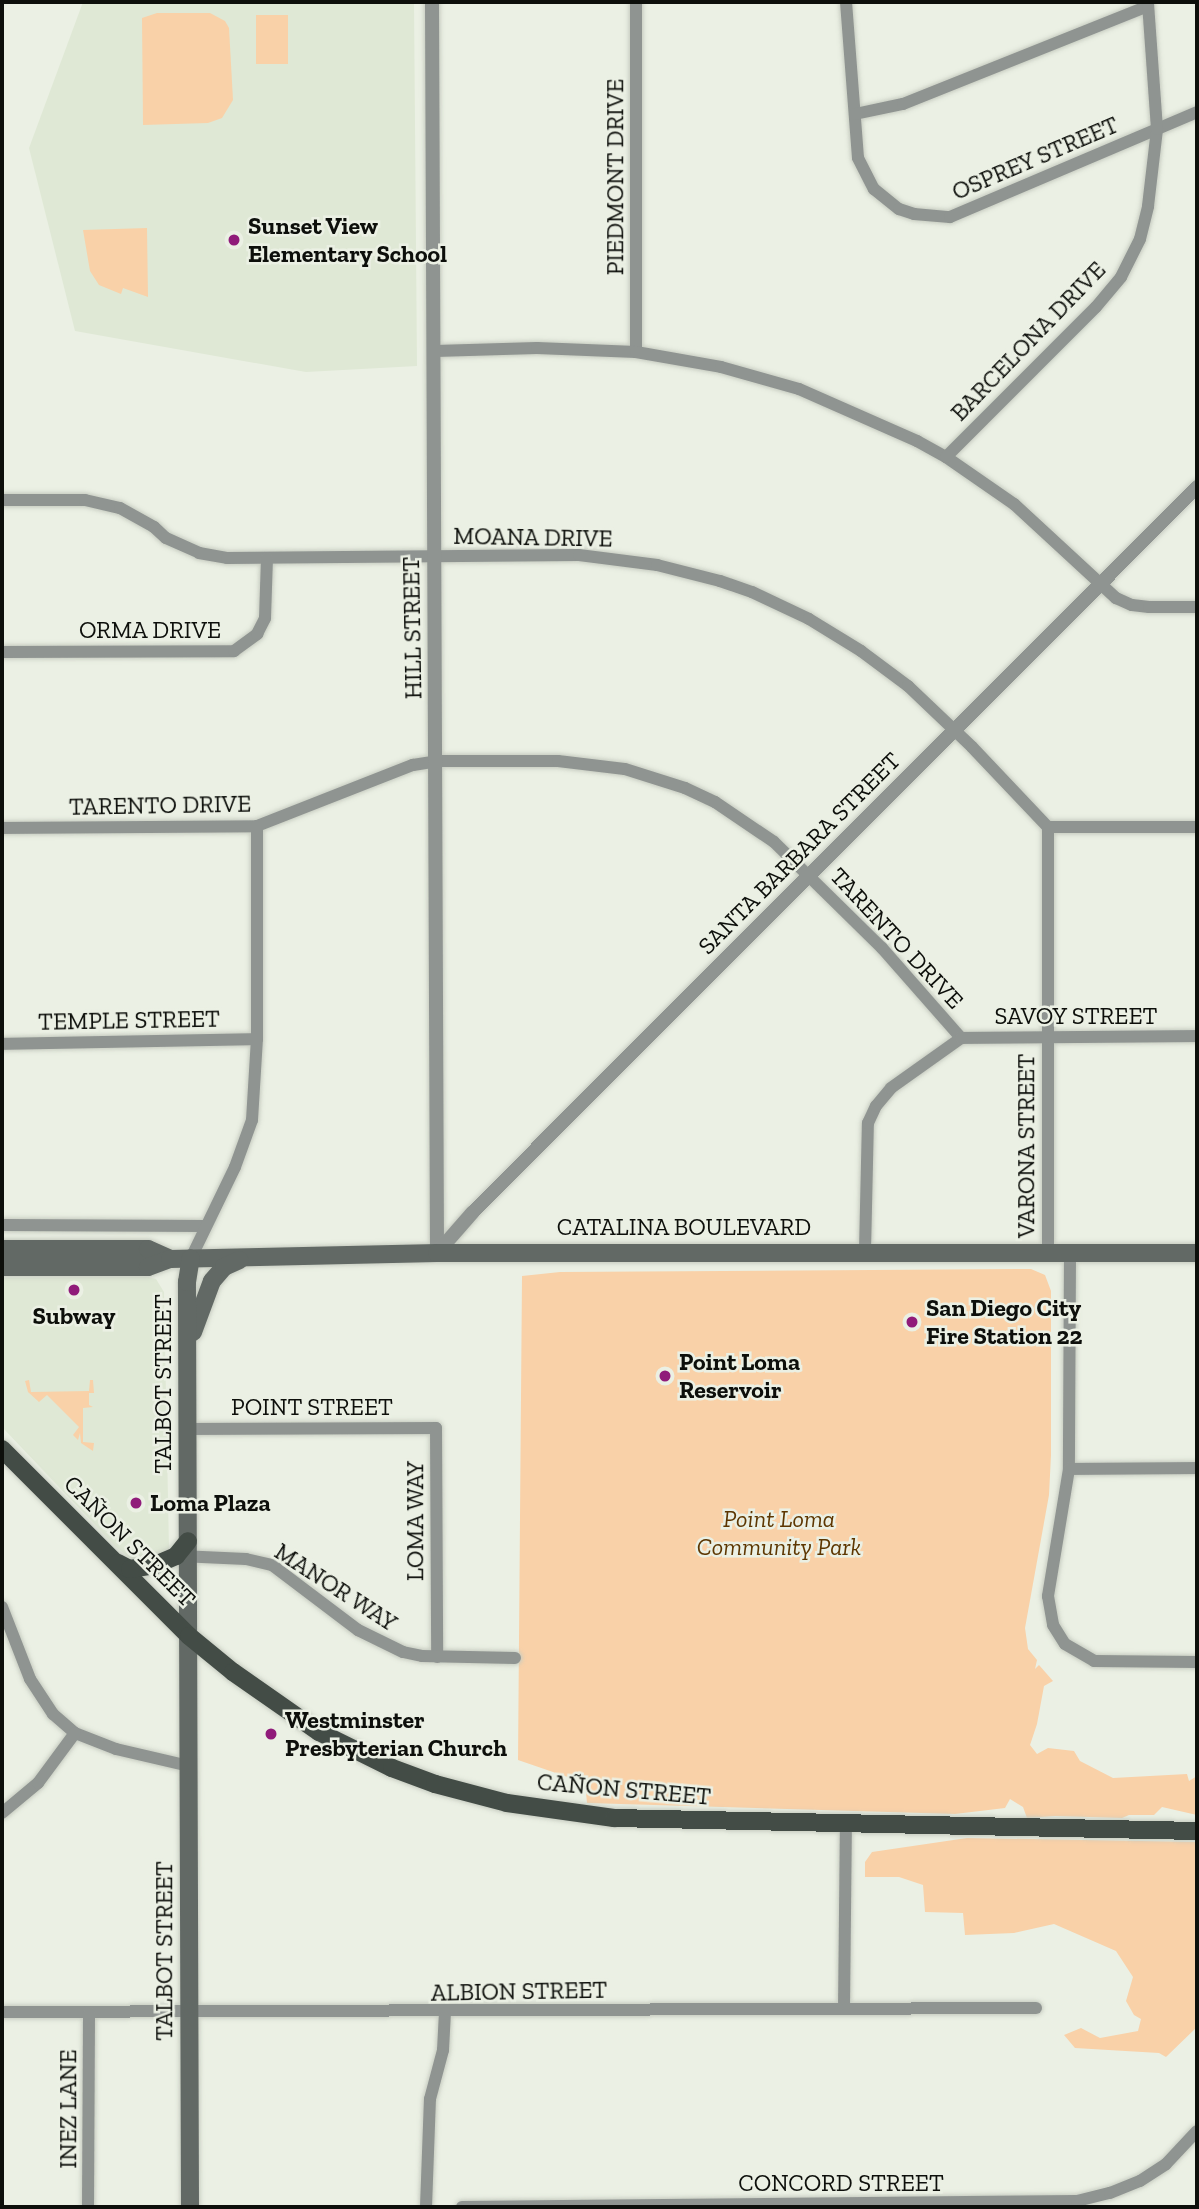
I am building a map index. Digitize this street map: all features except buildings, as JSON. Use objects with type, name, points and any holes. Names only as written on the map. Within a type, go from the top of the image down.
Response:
[{"type":"main road","name":"CATALINA BOULEVARD","points":[[2,1249],[148,1250],[170,1259]]},
{"type":"main road","name":"CATALINA BOULEVARD","points":[[2,1268],[148,1267],[170,1259],[437,1253],[1197,1253]]},
{"type":"main road","points":[[188,1349],[212,1281],[224,1267],[247,1257]]},
{"type":"main road","name":"TALBOT STREET","points":[[190,2207],[189,1636],[184,1551],[188,1429],[187,1282],[191,1258]]},
{"type":"main road","name":"CAÑON STREET","points":[[2,1449],[189,1636],[278,1706],[319,1732],[392,1768],[472,1795],[551,1811],[614,1818],[1197,1831]]},
{"type":"main road","points":[[118,1563],[137,1569],[184,1551]]},
{"type":"street","name":"HILL STREET","points":[[432,2],[437,1253]]},
{"type":"street","name":"PIEDMONT DRIVE","points":[[636,2],[636,352]]},
{"type":"street","name":"OSPREY STREET","points":[[846,2],[858,158],[874,189],[898,209],[914,214],[950,217],[1197,113]]},
{"type":"street","points":[[855,114],[902,104],[1148,4]]},
{"type":"street","name":"BARCELONA DRIVE","points":[[946,457],[1096,307],[1121,277],[1140,239],[1148,206],[1157,129],[1148,4]]},
{"type":"street","points":[[435,351],[537,348],[636,352],[721,367],[799,389],[917,441],[946,457],[1014,504],[1116,598],[1132,605],[1197,607]]},
{"type":"street","name":"SANTA BARBARA STREET","points":[[437,1253],[472,1213],[1197,487]]},
{"type":"street","name":"MOANA DRIVE","points":[[2,500],[85,500],[120,508],[154,527],[166,538],[199,553],[227,558],[579,555],[657,565],[720,581],[752,592],[809,619],[861,651],[908,686],[1048,827]]},
{"type":"street","name":"ORMA DRIVE","points":[[2,653],[234,651],[257,634],[265,618],[267,558]]},
{"type":"street","name":"TARENTO DRIVE","points":[[2,828],[257,826],[413,765],[437,761],[558,761],[601,765],[646,775],[685,788],[744,819],[809,875],[883,948],[961,1038]]},
{"type":"street","name":"TALBOT STREET","points":[[191,1258],[235,1167],[252,1119],[257,1039],[257,826]]},
{"type":"street","points":[[1048,827],[1197,827]]},
{"type":"street","name":"VARONA STREET","points":[[1048,827],[1048,1254]]},
{"type":"street","name":"SAVOY STREET","points":[[865,1251],[868,1124],[876,1106],[891,1088],[961,1038],[1197,1036]]},
{"type":"street","name":"TEMPLE STREET","points":[[2,1044],[257,1039]]},
{"type":"street","points":[[2,1224],[205,1226]]},
{"type":"street","name":"VARONA STREET","points":[[1070,1254],[1069,1469],[1048,1597],[1058,1634],[1074,1652],[1101,1662],[1197,1662]]},
{"type":"street","name":"POINT STREET","points":[[188,1429],[436,1428]]},
{"type":"street","name":"LOMA WAY","points":[[436,1428],[437,1657]]},
{"type":"street","points":[[1069,1469],[1197,1468]]},
{"type":"street","name":"MANOR WAY","points":[[184,1551],[272,1565],[372,1638],[402,1652],[437,1657],[515,1658]]},
{"type":"street","points":[[2,1607],[30,1679],[53,1714],[75,1733],[116,1749],[189,1766]]},
{"type":"street","points":[[2,1813],[38,1783],[75,1733]]},
{"type":"street","points":[[844,2008],[846,1823]]},
{"type":"street","name":"ALBION STREET","points":[[2,2012],[445,2013],[1036,2008]]},
{"type":"street","name":"INEZ LANE","points":[[88,2207],[89,2012]]},
{"type":"street","points":[[426,2207],[430,2099],[443,2050],[445,2013]]},
{"type":"street","name":"CONCORD STREET","points":[[462,2207],[1052,2205],[1091,2198],[1128,2187],[1166,2164],[1197,2131]]},
{"type":"shaded area","name":"Sunset View Elementary School","points":[[83,2],[414,2],[417,366],[306,372],[75,331],[29,148]]},
{"type":"shaded area","points":[[2,1278],[156,1279],[164,1292],[169,1550],[155,1558],[131,1559],[115,1546],[2,1427]]},
{"type":"green space","points":[[157,13],[210,13],[225,21],[229,28],[233,100],[222,118],[208,123],[143,125],[142,18]]},
{"type":"green space","points":[[256,15],[288,15],[288,64],[256,64]]},
{"type":"green space","points":[[147,228],[148,297],[123,288],[121,294],[99,285],[90,271],[83,230]]},
{"type":"green space","name":"Point Loma Community Park","points":[[1031,1269],[1045,1275],[1051,1291],[1051,1455],[1049,1495],[1025,1628],[1028,1649],[1037,1660],[1035,1669],[1039,1665],[1053,1681],[1044,1686],[1030,1745],[1037,1754],[1048,1748],[1074,1751],[1080,1761],[1113,1778],[1187,1774],[1189,1781],[1197,1776],[1197,1815],[1162,1807],[1154,1815],[1129,1815],[1122,1818],[1027,1818],[1023,1807],[1010,1799],[1005,1808],[955,1814],[587,1803],[585,1783],[518,1760],[522,1276],[560,1272]]},
{"type":"green space","points":[[29,1380],[31,1392],[89,1391],[90,1380],[93,1380],[94,1393],[89,1393],[89,1405],[93,1407],[83,1408],[83,1442],[94,1443],[93,1451],[81,1443],[80,1433],[78,1440],[73,1435],[79,1427],[47,1395],[39,1402],[28,1392],[25,1381]]},
{"type":"green space","points":[[967,1838],[1197,1842],[1197,2027],[1166,2057],[1159,2053],[1075,2048],[1064,2035],[1081,2028],[1100,2038],[1138,2031],[1141,2019],[1134,2015],[1126,2001],[1133,1977],[1116,1951],[1054,1924],[1014,1933],[965,1935],[963,1913],[925,1912],[923,1885],[899,1877],[865,1877],[865,1862],[872,1852]]},
{"type":"place","name":"Sunset View Elementary School","points":[[234,240]]},
{"type":"place","name":"Subway","points":[[74,1290]]},
{"type":"place","name":"San Diego City Fire Station 22","points":[[912,1322]]},
{"type":"place","name":"Point Loma Reservoir","points":[[665,1376]]},
{"type":"place","name":"Loma Plaza","points":[[136,1503]]},
{"type":"place","name":"Westminster Presbyterian Church","points":[[271,1734]]}]
